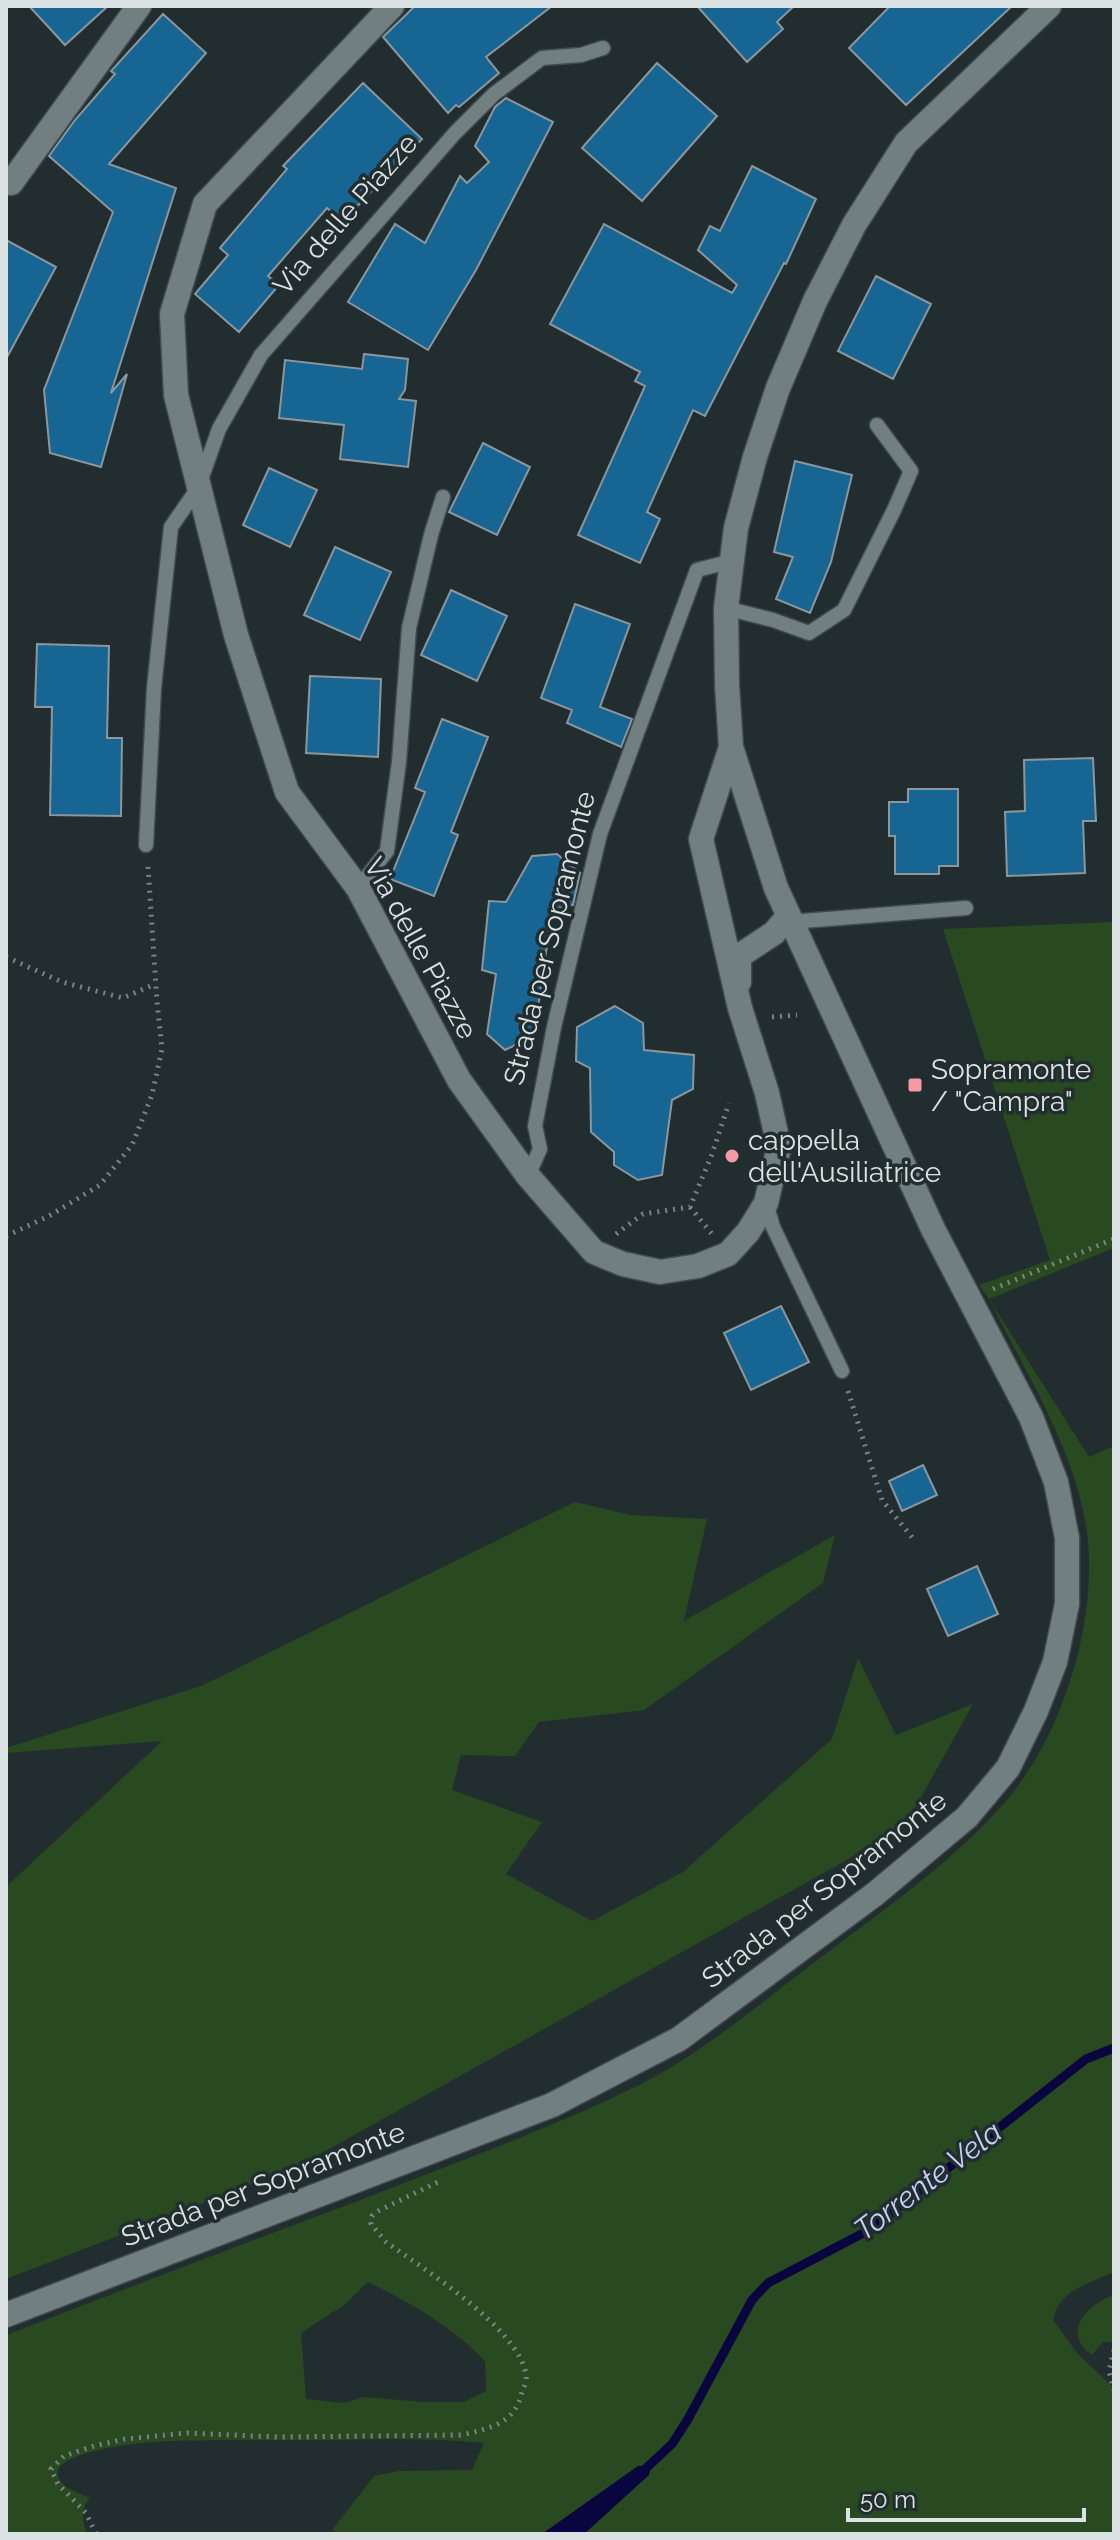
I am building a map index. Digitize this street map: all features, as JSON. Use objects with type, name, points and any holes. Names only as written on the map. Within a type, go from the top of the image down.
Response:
[{"type":"main road","points":[[11,183],[139,6]]},
{"type":"main road","name":"Via delle Piazze","points":[[392,6],[205,204],[172,314],[176,395],[236,635],[287,792],[358,888],[459,1080],[528,1176],[594,1252],[623,1264],[660,1272],[698,1266],[728,1254],[748,1232],[766,1203],[779,1147],[767,1093],[740,1008],[701,839],[731,747]]},
{"type":"main road","name":"Strada per Sopramonte","points":[[6,2315],[552,2105],[679,2039],[875,1894],[967,1817],[1008,1768],[1046,1687],[1055,1662],[1067,1604],[1064,1524],[1051,1469],[1031,1417],[933,1229],[789,920],[731,747],[726,608],[736,528],[778,388],[815,301],[854,225],[906,143],[1049,6]]},
{"type":"main road","name":"Via delle Piazze","points":[[740,1008],[739,956],[789,920]]},
{"type":"lane","name":"Via delle Piazze","points":[[146,845],[154,688],[171,527],[198,488],[219,429],[261,355],[455,133],[494,94],[542,58],[581,55],[603,48]]},
{"type":"lane","points":[[726,608],[809,633],[844,610],[911,471],[877,425]]},
{"type":"lane","points":[[358,888],[387,851],[399,762],[409,628],[443,497]]},
{"type":"lane","name":"Strada per Sopramonte","points":[[528,1176],[540,1149],[535,1126],[554,1027],[600,834],[697,570],[732,561]]},
{"type":"lane","points":[[789,920],[966,908]]},
{"type":"lane","points":[[766,1203],[773,1227],[842,1371]]},
{"type":"path","points":[[6,1236],[49,1216],[100,1185],[132,1145],[152,1095],[162,1049],[146,845]]},
{"type":"path","points":[[6,957],[62,982],[123,998],[155,984]]},
{"type":"path","points":[[772,1017],[797,1015]]},
{"type":"path","points":[[613,1237],[643,1214],[690,1207],[729,1103]]},
{"type":"path","points":[[969,1298],[1114,1239]]},
{"type":"path","points":[[842,1371],[882,1500],[915,1541]]},
{"type":"path","points":[[96,2534],[86,2513],[58,2484],[51,2469],[64,2456],[94,2446],[125,2439],[187,2433],[278,2437],[462,2435],[492,2428],[510,2419],[520,2403],[526,2375],[502,2330],[386,2242],[371,2224],[372,2216],[378,2211],[449,2177]]},
{"type":"path","points":[[1114,2350],[1109,2371],[1114,2390]]},
{"type":"green space","points":[[1114,922],[1114,1248],[989,1299],[979,1285],[1050,1260],[943,929]]},
{"type":"green space","points":[[989,1299],[1089,1457],[1114,1446],[1114,2272],[1068,2295],[1056,2310],[1053,2320],[1077,2353],[1114,2388],[1114,2534],[584,2534],[649,2475],[638,2466],[542,2534],[341,2534],[332,2530],[374,2476],[399,2471],[472,2470],[484,2443],[395,2439],[172,2441],[107,2448],[71,2459],[60,2467],[58,2477],[68,2488],[90,2498],[83,2515],[87,2534],[6,2534],[6,2335],[497,2147],[660,2074],[748,2014],[884,1910],[956,1851],[1000,1808],[1040,1751],[1070,1683],[1086,1611],[1089,1575],[1083,1510],[1063,1447]],"holes":[[[368,2282],[415,2307],[472,2348],[485,2361],[486,2391],[464,2402],[363,2397],[344,2403],[306,2399],[301,2333],[344,2305]]]},
{"type":"green space","points":[[575,1502],[630,1515],[707,1519],[684,1621],[835,1535],[823,1583],[644,1710],[539,1722],[515,1756],[461,1755],[452,1790],[542,1822],[506,1874],[592,1921],[683,1872],[832,1739],[858,1658],[896,1735],[973,1704],[904,1828],[297,2167],[6,2279],[6,1887],[162,1741],[6,1753],[6,1748],[201,1686]]},
{"type":"green space","points":[[1114,2295],[1114,2342],[1103,2342],[1092,2355],[1078,2338],[1081,2320],[1095,2305]]},
{"type":"shaded area","points":[[651,2465],[649,2475],[584,2534],[542,2534],[638,2466]]},
{"type":"building","points":[[29,6],[108,6],[65,45]]},
{"type":"building","points":[[415,6],[552,6],[486,57],[499,73],[448,113],[383,37]]},
{"type":"building","points":[[697,6],[794,6],[777,22],[783,29],[747,62]]},
{"type":"building","points":[[890,6],[1012,6],[906,105],[849,48]]},
{"type":"building","points":[[163,14],[206,53],[109,164],[176,188],[111,393],[127,374],[101,467],[50,453],[44,390],[113,212],[49,156],[115,74],[111,71]]},
{"type":"building","points":[[657,63],[717,116],[642,201],[582,148]]},
{"type":"building","points":[[363,83],[422,139],[342,222],[327,208],[268,276],[279,285],[239,332],[195,294],[228,255],[220,248],[287,169],[283,166]]},
{"type":"building","points":[[506,98],[553,122],[476,270],[428,350],[348,302],[395,224],[425,243],[460,176],[467,183],[489,162],[475,146],[495,107]]},
{"type":"building","points":[[752,166],[816,199],[786,264],[705,416],[693,410],[647,512],[660,519],[640,563],[578,535],[645,386],[635,381],[640,372],[550,324],[604,224],[732,293],[737,285],[698,250],[710,226],[720,231]]},
{"type":"building","points":[[6,240],[56,267],[6,359]]},
{"type":"building","points":[[876,276],[931,304],[893,379],[838,351]]},
{"type":"building","points":[[364,354],[408,359],[405,390],[399,399],[416,401],[408,467],[340,459],[344,425],[279,418],[285,360],[362,369]]},
{"type":"building","points":[[483,443],[530,467],[497,535],[449,512]]},
{"type":"building","points":[[795,461],[852,475],[831,562],[810,613],[776,599],[793,557],[774,552]]},
{"type":"building","points":[[269,468],[317,490],[290,547],[243,525]]},
{"type":"building","points":[[335,547],[391,572],[360,640],[304,615]]},
{"type":"building","points":[[451,590],[507,616],[477,681],[421,655]]},
{"type":"building","points":[[575,604],[630,624],[600,707],[632,719],[621,747],[567,723],[572,710],[541,698]]},
{"type":"building","points":[[37,644],[109,646],[107,738],[122,738],[121,816],[50,815],[52,707],[35,707]]},
{"type":"building","points":[[310,676],[381,679],[378,757],[306,753]]},
{"type":"building","points":[[442,719],[488,737],[451,832],[458,835],[434,896],[390,879],[425,792],[415,788]]},
{"type":"building","points":[[1093,758],[1096,821],[1083,821],[1085,873],[1007,876],[1005,812],[1025,811],[1024,760]]},
{"type":"building","points":[[908,789],[958,789],[958,866],[939,866],[939,874],[895,874],[895,836],[889,836],[889,802],[908,802]]},
{"type":"building","points":[[557,854],[580,873],[573,905],[552,910],[534,1036],[505,1050],[487,1034],[496,974],[482,970],[489,901],[506,902],[532,856]]},
{"type":"building","points":[[615,1006],[643,1023],[644,1050],[694,1055],[693,1089],[672,1100],[662,1175],[638,1180],[614,1165],[614,1152],[591,1132],[590,1068],[576,1061],[577,1027]]},
{"type":"building","points":[[781,1306],[809,1362],[751,1390],[724,1333]]},
{"type":"building","points":[[923,1465],[937,1495],[902,1511],[889,1481]]},
{"type":"building","points":[[977,1566],[998,1614],[948,1636],[927,1589]]},
{"type":"waterway","name":"Torrente Vela","points":[[643,2471],[672,2444],[752,2300],[768,2283],[871,2229],[1086,2059],[1114,2048]]},
{"type":"place","name":"Sopramonte / \"Campra\"","points":[[915,1085]]},
{"type":"place","name":"cappella dell'Ausiliatrice","points":[[732,1156]]}]
